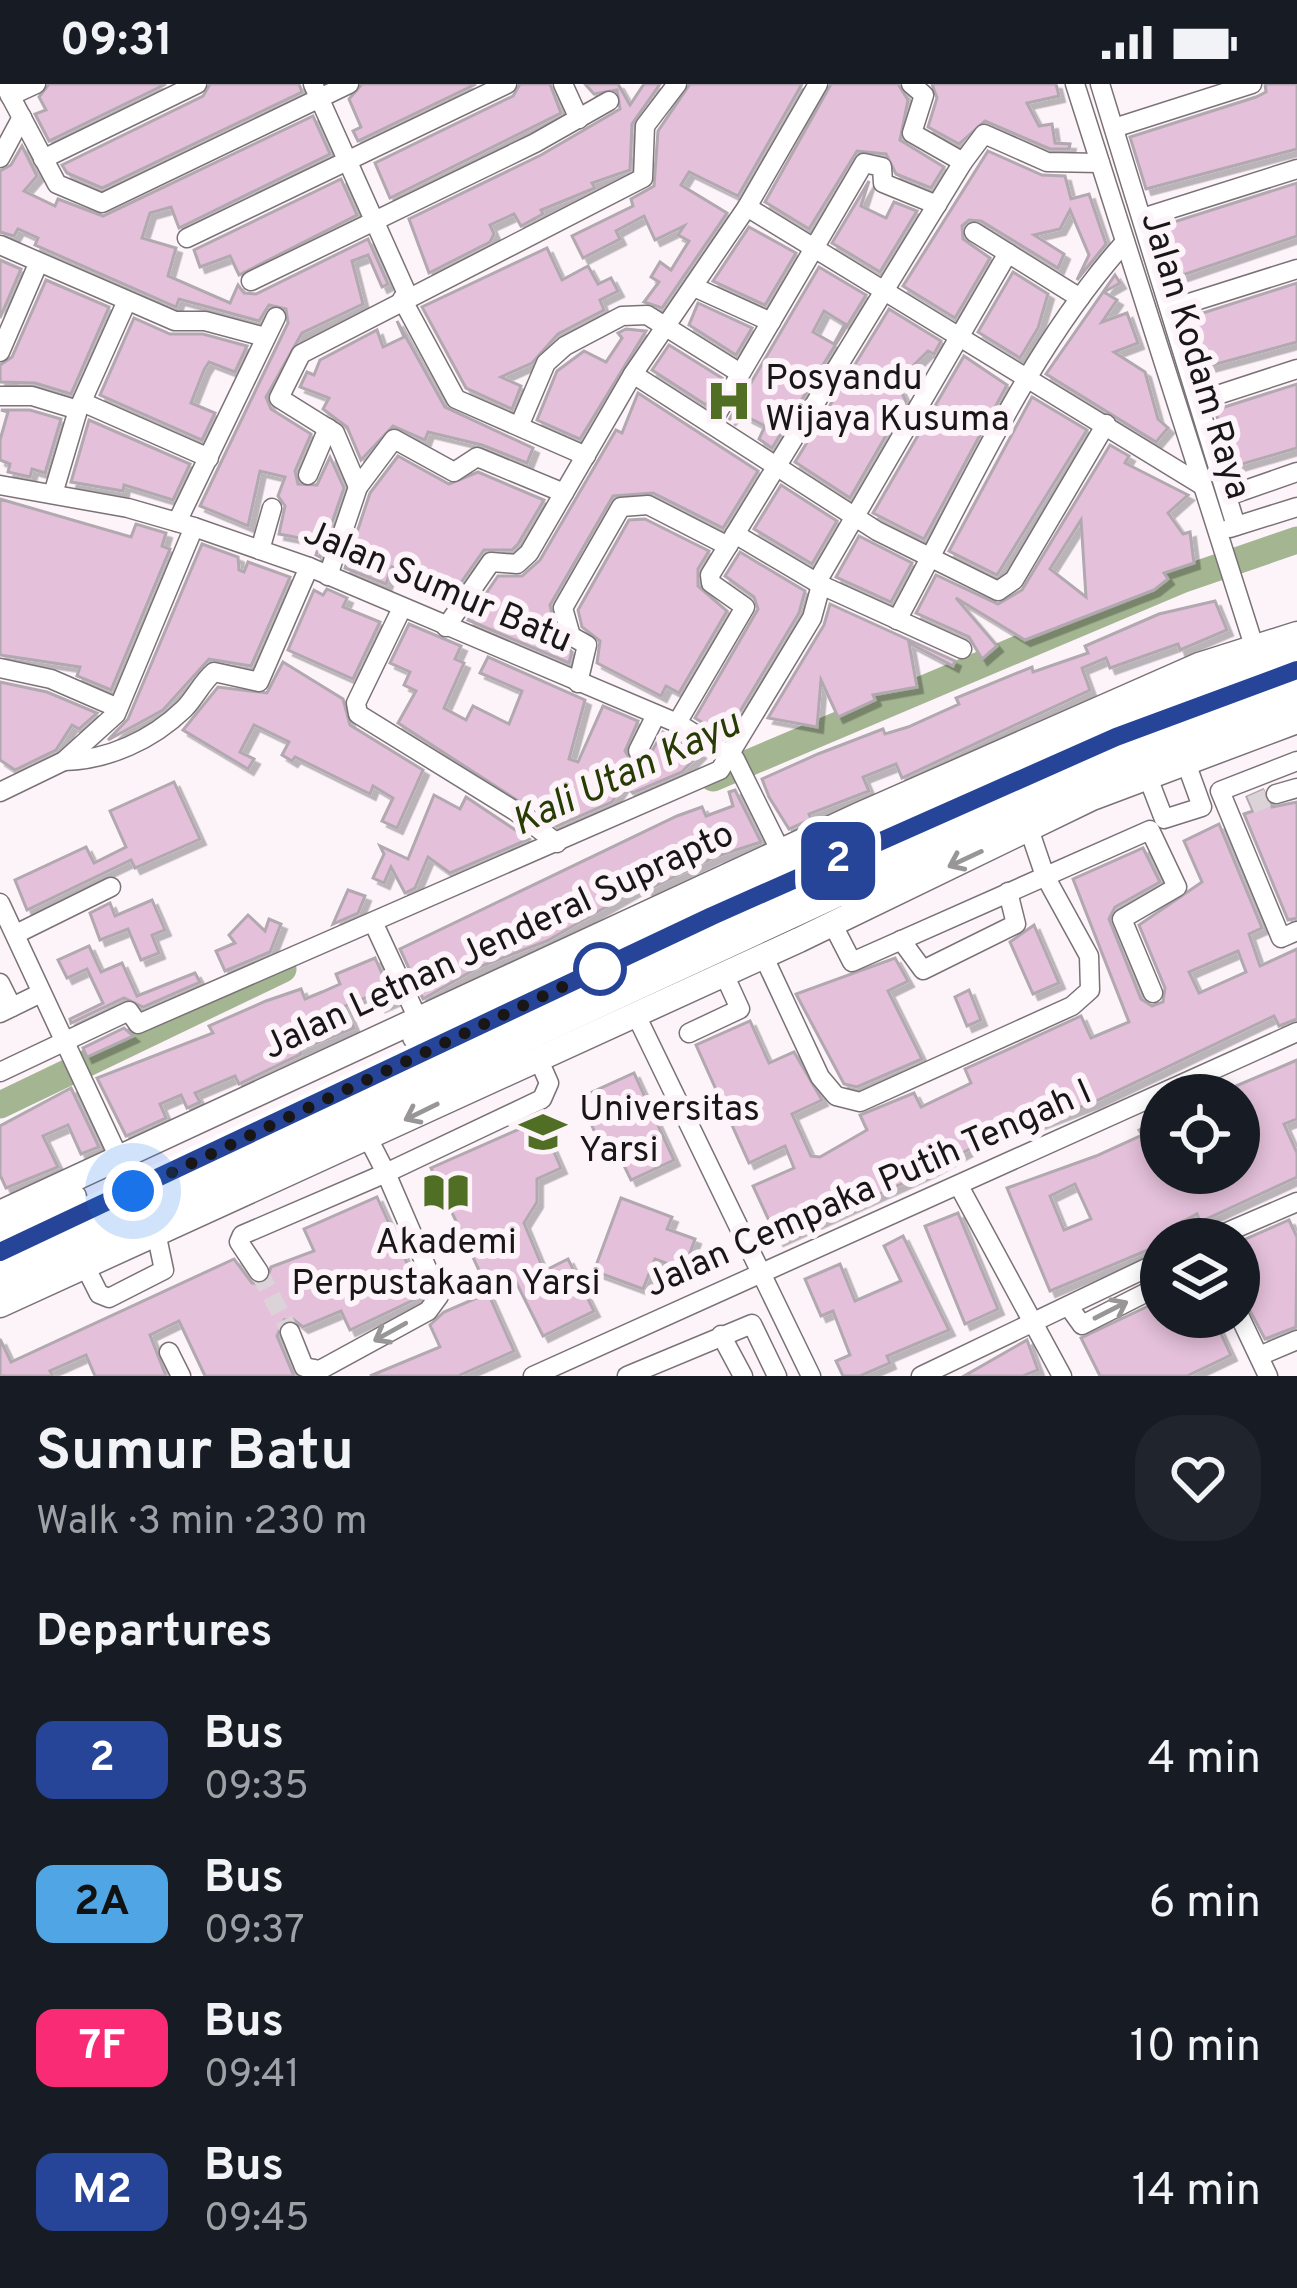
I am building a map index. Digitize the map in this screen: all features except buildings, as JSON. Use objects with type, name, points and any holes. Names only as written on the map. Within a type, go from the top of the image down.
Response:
[{"type":"main road","name":"Jalan Letnan Jenderal Suprapto","points":[[0,1213],[859,815],[1254,646],[1297,634]]},
{"type":"main road","name":"Jalan Letnan Jenderal Suprapto","points":[[0,1305],[157,1237],[1028,829],[1195,688],[1297,656]]},
{"type":"main road","name":"Jalan Letnan Jenderal Suprapto","points":[[0,1232],[891,821],[1124,749],[1294,715]]},
{"type":"main road","name":"Jalan Letnan Jenderal Suprapto","points":[[0,1283],[864,882],[1124,749],[1194,757],[1294,715]]},
{"type":"main road","points":[[859,815],[891,821]]},
{"type":"main road","points":[[840,919],[864,882]]},
{"type":"main road","points":[[497,1004],[508,979]]},
{"type":"main road","points":[[445,1076],[478,1085]]},
{"type":"street","points":[[36,84],[7,90],[43,159],[60,187],[108,203],[316,91],[349,84]]},
{"type":"street","points":[[43,159],[197,84]]},
{"type":"street","points":[[187,238],[506,84]]},
{"type":"street","points":[[563,84],[579,118]]},
{"type":"street","points":[[279,398],[283,382],[312,344],[643,178],[645,126],[677,84]]},
{"type":"street","points":[[446,627],[490,562],[518,564],[524,559],[633,374],[747,207],[818,84]]},
{"type":"street","points":[[911,84],[924,95],[911,133],[963,162]]},
{"type":"street","name":"Jalan Kodam Raya","points":[[1076,84],[1214,533],[1254,646]]},
{"type":"street","points":[[1100,84],[1236,526]]},
{"type":"street","points":[[1114,128],[1252,84]]},
{"type":"street","points":[[316,91],[405,298],[456,399],[586,456]]},
{"type":"street","points":[[251,281],[609,101]]},
{"type":"street","points":[[0,158],[22,117]]},
{"type":"street","points":[[676,723],[745,606],[709,582],[883,290],[984,134],[1047,162],[1100,163]]},
{"type":"street","points":[[711,424],[868,160],[883,168],[883,183],[937,205]]},
{"type":"street","points":[[1142,218],[1297,169]]},
{"type":"street","points":[[747,207],[1032,376],[1200,484]]},
{"type":"street","points":[[974,232],[1080,298]]},
{"type":"street","points":[[897,620],[1032,376],[1080,298],[1125,242]]},
{"type":"street","points":[[0,245],[175,321],[205,321],[265,338]]},
{"type":"street","points":[[0,1072],[68,1050],[129,1011],[138,1024],[378,930],[720,770],[812,618],[819,582],[1008,253]]},
{"type":"street","points":[[0,352],[38,264]]},
{"type":"street","points":[[1170,309],[1297,268]]},
{"type":"street","points":[[694,287],[771,322]]},
{"type":"street","points":[[53,494],[80,406],[126,303]]},
{"type":"street","points":[[520,424],[546,363],[565,346],[631,314],[647,315],[740,373]]},
{"type":"street","points":[[0,792],[64,761],[118,708],[209,458],[276,317]]},
{"type":"street","points":[[1199,401],[1297,369]]},
{"type":"street","points":[[633,374],[929,561],[993,591],[1014,580],[1106,424]]},
{"type":"street","points":[[243,384],[279,398],[328,428],[344,444],[358,487]]},
{"type":"street","points":[[0,396],[25,395],[80,406],[209,458]]},
{"type":"street","points":[[308,475],[328,428]]},
{"type":"street","points":[[328,576],[358,487],[394,440],[454,472],[477,457],[564,493]]},
{"type":"street","points":[[1228,496],[1297,472]]},
{"type":"street","name":"Jalan Sumur Batu","points":[[0,485],[186,524],[309,567],[676,723],[731,756]]},
{"type":"street","points":[[578,683],[587,645],[571,636],[563,608],[621,507],[648,505],[962,649]]},
{"type":"street","points":[[260,550],[272,508]]},
{"type":"street","points":[[1214,533],[1297,508]]},
{"type":"street","points":[[64,761],[103,759],[162,725],[186,707],[214,672],[259,682],[309,567]]},
{"type":"street","points":[[402,608],[356,704],[358,714],[515,811],[556,843]]},
{"type":"street","points":[[0,668],[51,679],[118,708]]},
{"type":"street","points":[[0,1267],[1297,670]]},
{"type":"street","points":[[0,1252],[712,916],[1297,682]]},
{"type":"street","points":[[638,751],[656,715]]},
{"type":"street","points":[[1294,715],[1297,749]]},
{"type":"street","points":[[1124,749],[1165,819],[1202,807],[1194,757]]},
{"type":"street","points":[[731,756],[781,852]]},
{"type":"street","points":[[1194,757],[1220,791],[1281,938],[1297,931]]},
{"type":"street","points":[[1220,791],[1297,761]]},
{"type":"street","points":[[1276,794],[1297,788]]},
{"type":"street","points":[[1231,818],[1251,805]]},
{"type":"street","points":[[764,955],[820,1076],[836,1096],[860,1102],[1072,1006],[1090,990],[1089,956],[1045,875],[1028,829]]},
{"type":"street","points":[[840,919],[852,962],[1150,830],[1177,887],[1122,919],[1153,993]]},
{"type":"street","points":[[16,934],[111,887]]},
{"type":"street","points":[[901,940],[923,970],[1016,923],[1008,892]]},
{"type":"street","points":[[0,903],[119,1158]]},
{"type":"street","points":[[378,930],[418,1019]]},
{"type":"street","points":[[689,1033],[740,1009],[724,974]]},
{"type":"street","points":[[0,983],[6,1010],[41,993]]},
{"type":"street","points":[[636,1015],[811,1376]]},
{"type":"street","name":"Jalan Cempaka Putih Tengah I","points":[[533,1376],[1297,1032]]},
{"type":"street","points":[[259,1272],[239,1238],[542,1099],[549,1084],[538,1058]]},
{"type":"street","points":[[290,1332],[304,1367],[320,1370],[428,1311],[439,1296],[368,1138]]},
{"type":"street","points":[[285,1174],[304,1207]]},
{"type":"street","points":[[959,1186],[1062,1376]]},
{"type":"street","points":[[1260,1218],[1297,1202]]},
{"type":"street","points":[[86,1268],[99,1294],[109,1298],[164,1270],[157,1237]]},
{"type":"street","points":[[921,1376],[1140,1275]]},
{"type":"street","points":[[1069,1307],[1082,1325],[1140,1296]]},
{"type":"street","points":[[627,1376],[752,1324],[777,1376]]},
{"type":"street","points":[[721,1335],[743,1376]]},
{"type":"street","points":[[1250,1338],[1268,1376]]},
{"type":"street","points":[[1258,1356],[1297,1340]]},
{"type":"street","points":[[169,1352],[181,1376]]},
{"type":"street","points":[[574,1358],[583,1376]]},
{"type":"waterway","name":"Kali Utan Kayu","points":[[713,778],[1181,580],[1297,540]]},
{"type":"waterway","name":"Kali Utan Kayu","points":[[0,1105],[283,969]]},
{"type":"tunnel","points":[[1251,805],[1276,794]]},
{"type":"tunnel","points":[[259,1272],[290,1332]]},
{"type":"bus line","name":"2","points":[[0,1252],[712,916],[1116,737],[1297,670]]},
{"type":"place","name":"Posyandu Wijaya Kusuma","points":[[729,401]]},
{"type":"place","name":"Universitas Yarsi","points":[[543,1132]]},
{"type":"place","name":"Akademi Perpustakaan Yarsi","points":[[446,1192]]},
{"type":"route","points":[[133,1191],[600,969]]}]
